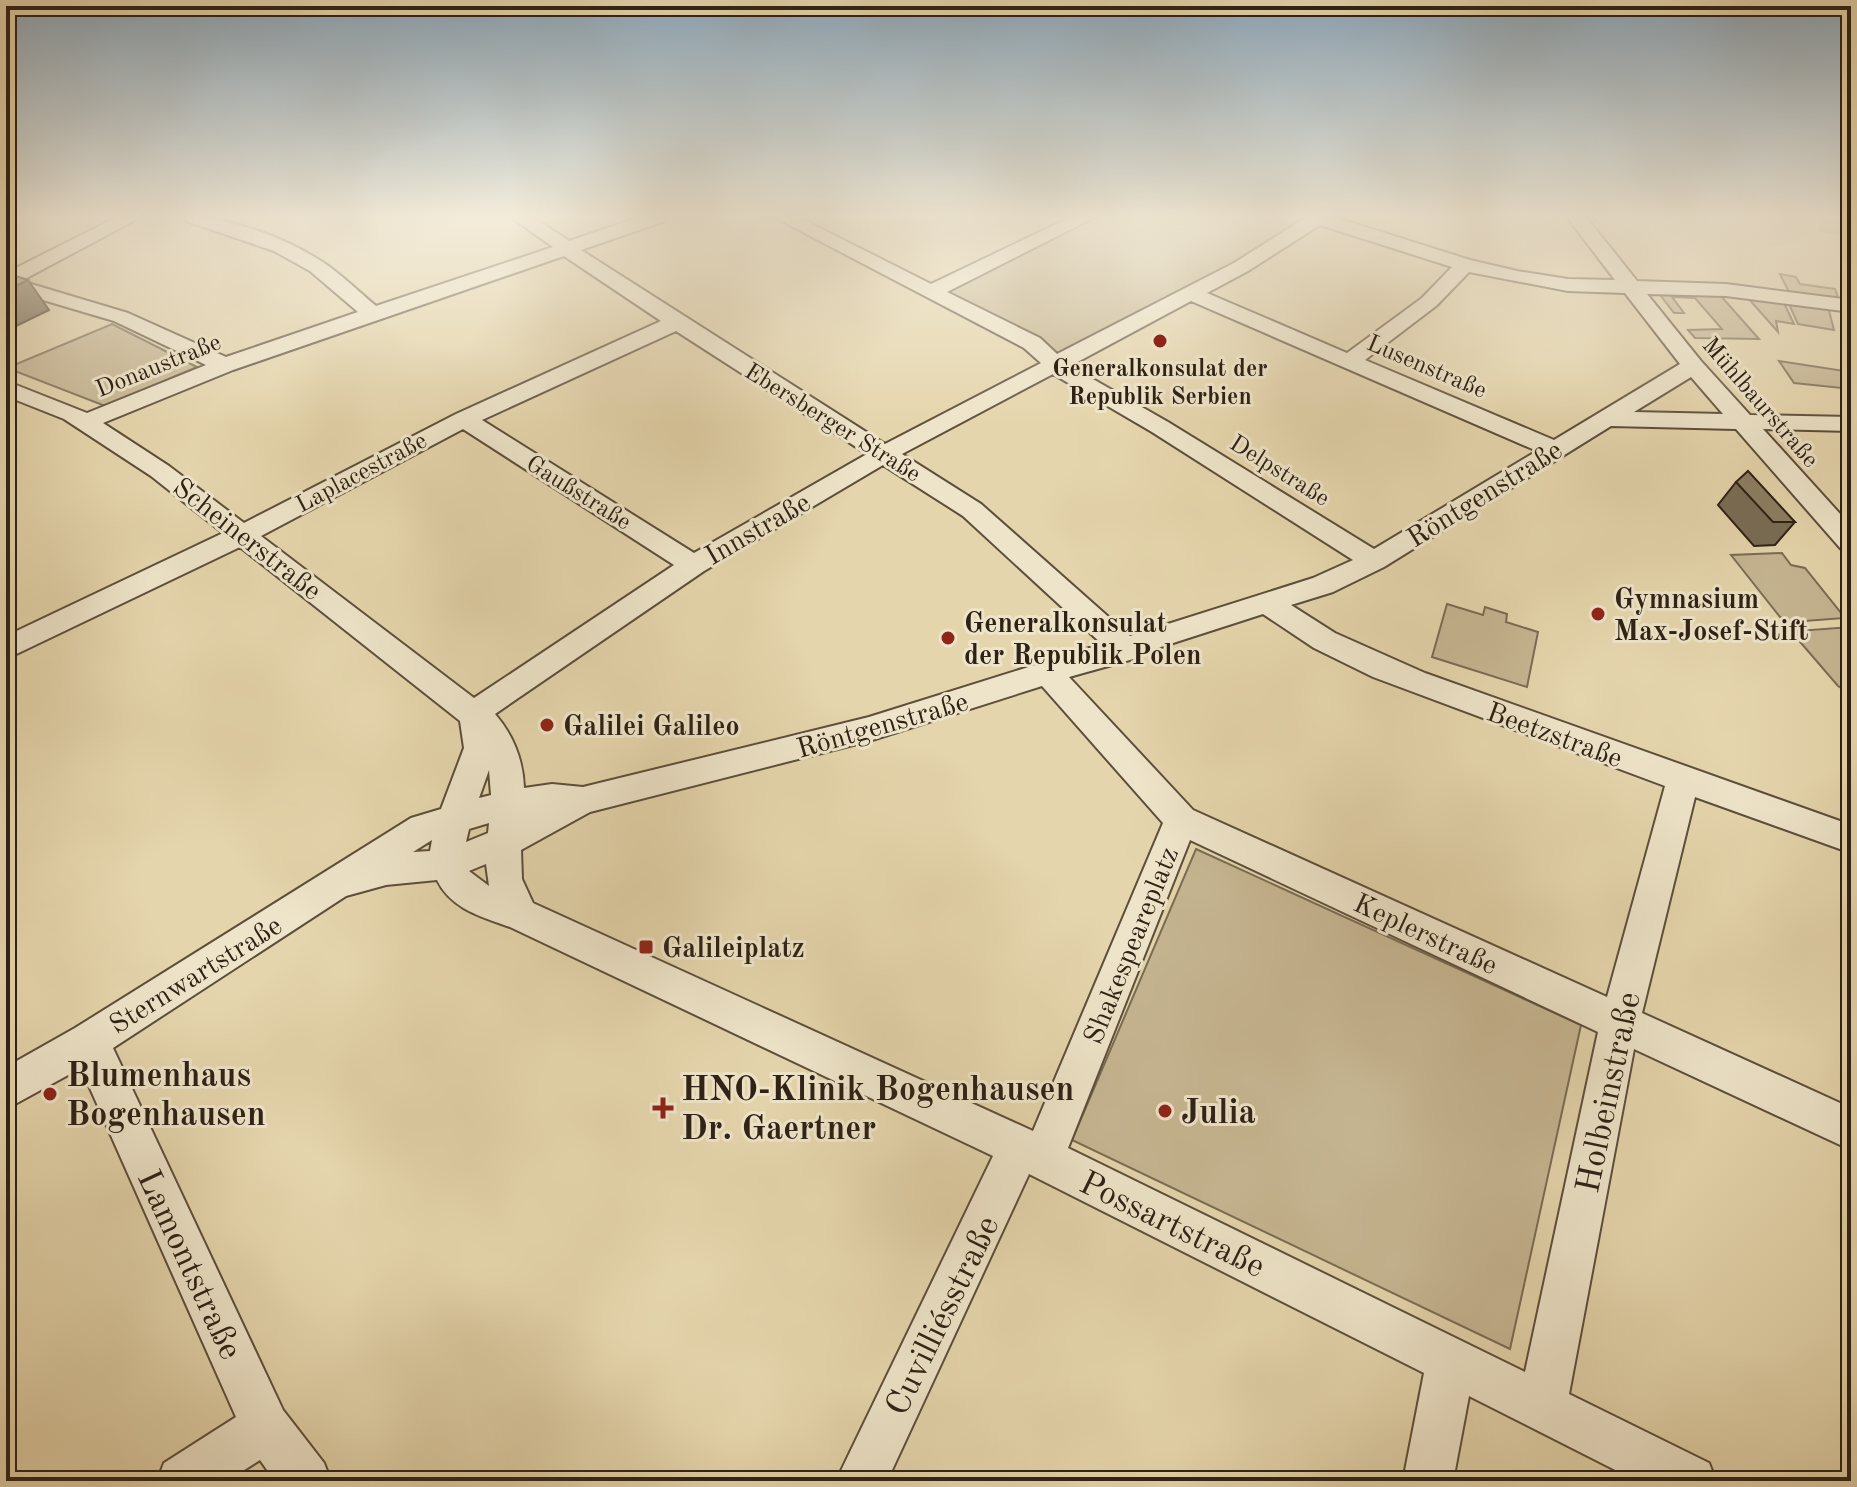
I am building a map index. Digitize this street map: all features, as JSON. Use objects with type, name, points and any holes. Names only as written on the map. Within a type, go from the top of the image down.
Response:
[{"type":"street","points":[[20,286],[121,317],[225,365]]},
{"type":"street","points":[[340,286],[375,316]]},
{"type":"street","name":"Donaustraße","points":[[86,422],[225,365],[462,286]]},
{"type":"street","name":"Ebersberger Straße","points":[[621,286],[972,510],[1127,650]]},
{"type":"street","name":"Delpstraße","points":[[923,286],[1032,343],[1067,375],[1160,427],[1374,561]]},
{"type":"street","points":[[932,291],[940,286]]},
{"type":"street","name":"Innstraße","points":[[474,713],[694,565],[884,454],[1205,286]]},
{"type":"street","points":[[1350,361],[1429,302],[1444,286]]},
{"type":"street","points":[[1613,286],[1726,290],[1851,306]]},
{"type":"street","name":"Mühlbaurstraße","points":[[1632,287],[1740,421],[1851,543]]},
{"type":"street","name":"Lusenstraße","points":[[1191,294],[1554,449]]},
{"type":"street","name":"Laplacestraße","points":[[6,648],[244,534],[464,419],[675,323]]},
{"type":"street","name":"Röntgenstraße","points":[[504,842],[582,801],[829,740],[1127,650],[1323,585],[1374,561],[1693,366]]},
{"type":"street","name":"Scheinerstraße","points":[[6,388],[86,422],[160,471],[474,713]]},
{"type":"street","name":"Gaußstraße","points":[[464,419],[694,565]]},
{"type":"street","points":[[1605,419],[1851,424]]},
{"type":"street","name":"Beetzstraße","points":[[1270,605],[1298,626],[1372,665],[1683,781],[1851,839]]},
{"type":"street","name":"Keplerstraße","points":[[1048,673],[1181,820],[1851,1129]]},
{"type":"street","points":[[474,713],[497,736],[505,753],[507,804],[504,875],[520,914]]},
{"type":"street","points":[[474,713],[481,738],[449,840],[450,876],[461,889],[484,904],[520,914]]},
{"type":"street","name":"Holbeinstraße","points":[[1542,1406],[1620,1021],[1683,781]]},
{"type":"street","name":"Röntgenstraße","points":[[507,804],[552,798],[582,801]]},
{"type":"street","points":[[455,817],[507,804]]},
{"type":"street","name":"Sternwartstraße","points":[[6,1089],[89,1041],[423,828],[455,817]]},
{"type":"street","name":"Shakespeareplatz","points":[[1031,1153],[1181,820]]},
{"type":"street","points":[[448,864],[504,842]]},
{"type":"street","name":"Sternwartstraße","points":[[342,882],[386,870],[448,864]]},
{"type":"street","name":"Possartstraße","points":[[520,914],[1031,1153],[1691,1481]]},
{"type":"street","name":"Lamontstraße","points":[[89,1041],[266,1427],[306,1481]]},
{"type":"street","name":"Cuvilliésstraße","points":[[861,1481],[1031,1153]]},
{"type":"street","points":[[1428,1481],[1451,1360]]},
{"type":"street","points":[[182,1481],[266,1427]]},
{"type":"shaded area","points":[[948,286],[1195,286],[1063,356],[938,291]]},
{"type":"shaded area","points":[[1786,286],[1835,289],[1839,300],[1789,292]]},
{"type":"shaded area","points":[[1661,296],[1721,296],[1759,339],[1695,338],[1688,330],[1722,329],[1695,298],[1672,297],[1684,313],[1674,313]]},
{"type":"shaded area","points":[[1747,297],[1783,301],[1794,324],[1776,321],[1778,332]]},
{"type":"shaded area","points":[[1788,302],[1828,307],[1834,330],[1798,324]]},
{"type":"shaded area","points":[[112,324],[197,367],[105,406],[7,368]]},
{"type":"shaded area","points":[[1779,361],[1851,372],[1851,389],[1794,383]]},
{"type":"shaded area","points":[[1782,553],[1791,565],[1805,568],[1845,618],[1791,622],[1780,617],[1731,555]]},
{"type":"shaded area","points":[[1447,604],[1483,615],[1485,607],[1507,614],[1506,622],[1538,632],[1527,687],[1432,657]]},
{"type":"shaded area","points":[[1851,627],[1851,694],[1838,686],[1795,636],[1799,635],[1796,631]]},
{"type":"shaded area","points":[[1196,849],[1581,1025],[1510,1349],[1072,1140]]},
{"type":"building","points":[[1748,471],[1795,522],[1773,522],[1736,482]]},
{"type":"place","name":"Generalkonsulat der Republik Serbien","points":[[1160,341]]},
{"type":"place","name":"Gymnasium Max-Josef-Stift","points":[[1598,614]]},
{"type":"place","name":"Generalkonsulat der Republik Polen","points":[[948,638]]},
{"type":"place","name":"Galilei Galileo","points":[[547,725]]},
{"type":"place","name":"Galileiplatz","points":[[646,947]]},
{"type":"place","name":"Blumenhaus Bogenhausen","points":[[50,1094]]},
{"type":"place","name":"HNO-Klinik Bogenhausen Dr. Gaertner","points":[[663,1108]]},
{"type":"place","name":"Julia","points":[[1165,1111]]}]
